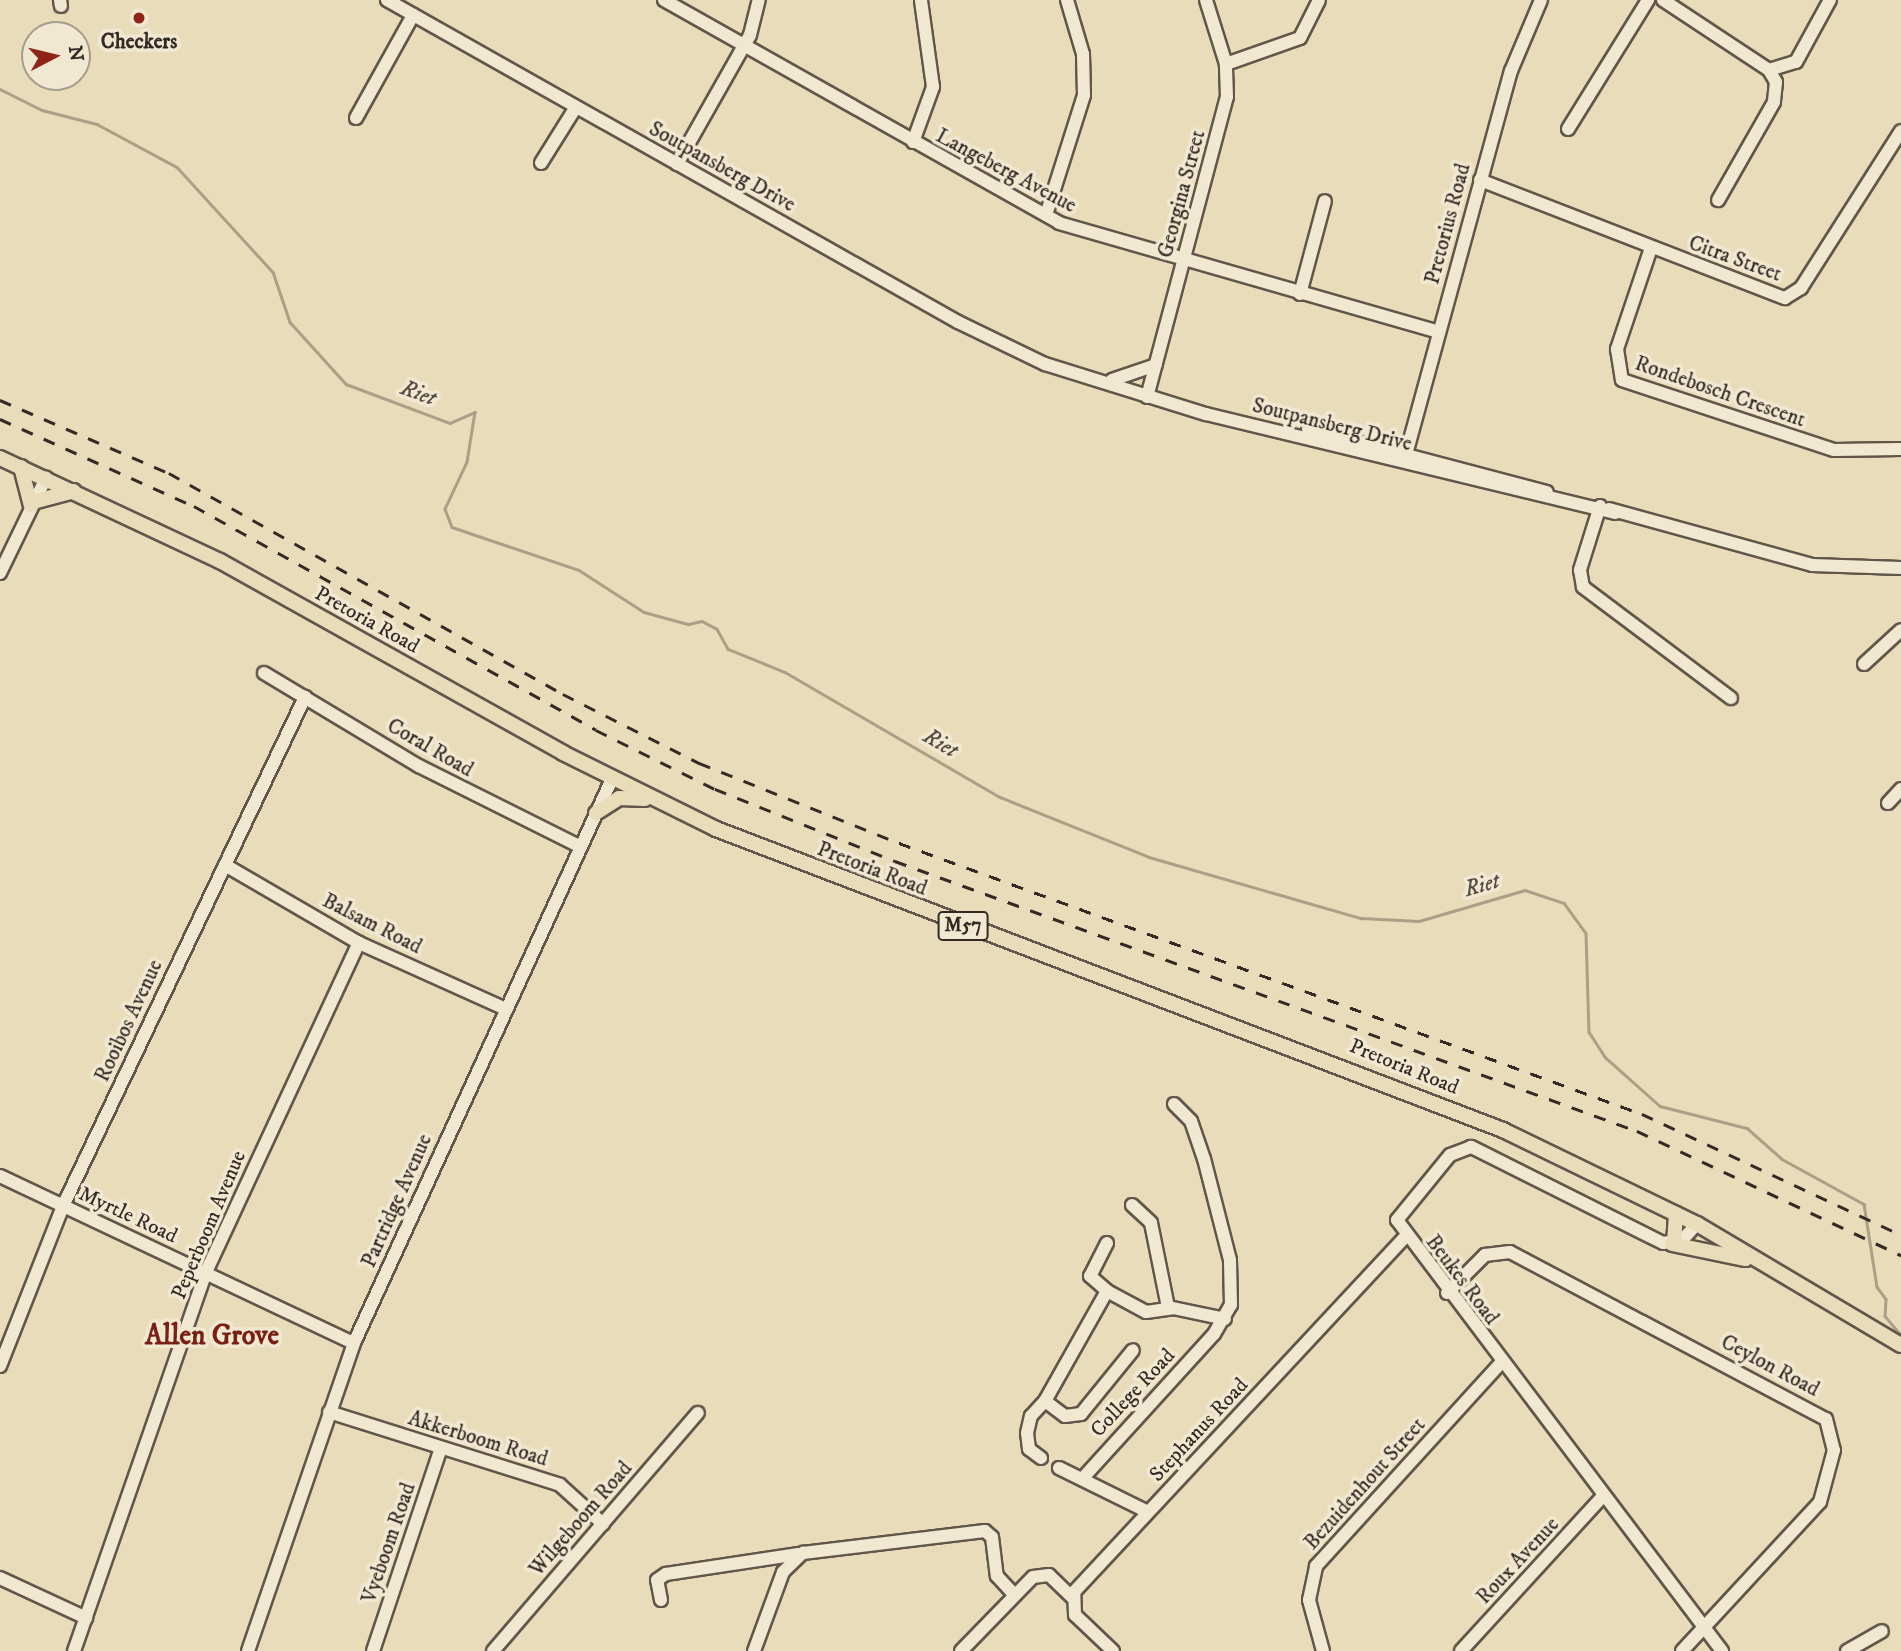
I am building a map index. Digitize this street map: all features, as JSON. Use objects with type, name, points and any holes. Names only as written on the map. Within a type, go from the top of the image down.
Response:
[{"type":"main road","name":"Pretoria Road","points":[[0,458],[220,561],[653,800],[906,905],[1438,1102],[1697,1224],[1897,1343]]},
{"type":"main road","points":[[21,467],[32,504],[75,491]]},
{"type":"main road","points":[[596,813],[619,798],[653,800]]},
{"type":"main road","points":[[1676,1213],[1673,1244],[1760,1262]]},
{"type":"street","name":"Soutpansberg Drive","points":[[387,0],[958,322],[1042,362],[1147,393],[1812,565],[1901,568]]},
{"type":"street","name":"Langeberg Avenue","points":[[664,0],[1046,215],[1185,261],[1439,332]]},
{"type":"street","points":[[677,164],[745,45],[759,0]]},
{"type":"street","points":[[913,142],[933,88],[921,0]]},
{"type":"street","points":[[1046,215],[1084,95],[1083,54],[1068,0]]},
{"type":"street","name":"Georgina Street","points":[[1147,393],[1185,261],[1227,97],[1226,64],[1206,0]]},
{"type":"street","points":[[1226,64],[1300,38],[1319,0]]},
{"type":"street","points":[[1525,0],[1540,2]]},
{"type":"street","points":[[1568,129],[1648,0]]},
{"type":"street","points":[[1663,0],[1769,70],[1774,102],[1718,200]]},
{"type":"street","points":[[1769,70],[1796,62],[1830,0]]},
{"type":"street","name":"Pretorius Road","points":[[1405,458],[1521,39],[1540,2]]},
{"type":"street","points":[[356,118],[413,15]]},
{"type":"street","points":[[541,163],[576,107]]},
{"type":"street","name":"Citra Street","points":[[1480,180],[1771,294],[1791,296],[1901,131]]},
{"type":"street","points":[[1300,294],[1325,201]]},
{"type":"street","name":"Rondebosch Crescent","points":[[1651,248],[1617,349],[1622,380],[1834,450],[1901,449]]},
{"type":"street","name":"Soutpansberg Drive","points":[[1042,362],[1112,380],[1147,393]]},
{"type":"street","points":[[1112,380],[1156,365]]},
{"type":"street","points":[[0,573],[46,478]]},
{"type":"street","points":[[1599,509],[1580,570],[1583,587],[1731,698]]},
{"type":"street","points":[[1864,664],[1901,630]]},
{"type":"street","name":"Coral Road","points":[[264,673],[419,766],[581,847]]},
{"type":"street","name":"Rooibos Avenue","points":[[0,1366],[63,1206],[304,697]]},
{"type":"street","name":"Partridge Avenue","points":[[248,1651],[354,1343],[612,779]]},
{"type":"street","points":[[1888,803],[1901,789]]},
{"type":"street","name":"Balsam Road","points":[[225,865],[359,943],[506,1009]]},
{"type":"street","name":"Peperboom Avenue","points":[[74,1651],[206,1272],[359,943]]},
{"type":"street","points":[[1107,1243],[1090,1276],[1107,1291],[1138,1310],[1168,1307],[1225,1319],[1233,1295],[1227,1245],[1196,1133],[1174,1104]]},
{"type":"street","name":"Beukes Road","points":[[1673,1244],[1471,1147],[1450,1155],[1399,1213],[1405,1237],[1722,1651]]},
{"type":"street","name":"Myrtle Road","points":[[0,1176],[354,1343]]},
{"type":"street","points":[[1132,1205],[1152,1227],[1168,1307]]},
{"type":"street","points":[[1673,1244],[1697,1224]]},
{"type":"street","name":"Stephanus Road","points":[[1072,1597],[1405,1237]]},
{"type":"street","name":"Ceylon Road","points":[[1447,1293],[1485,1255],[1510,1252],[1826,1419],[1834,1450],[1824,1495],[1682,1651]]},
{"type":"street","points":[[1041,1458],[1029,1449],[1027,1433],[1045,1401],[1063,1359],[1107,1291]]},
{"type":"street","name":"College Road","points":[[1082,1479],[1225,1319]]},
{"type":"street","points":[[1045,1401],[1065,1416],[1081,1414],[1133,1350]]},
{"type":"street","name":"Bezuidenhout Street","points":[[1323,1651],[1309,1600],[1316,1566],[1501,1363]]},
{"type":"street","name":"Akkerboom Road","points":[[329,1412],[566,1488],[603,1524]]},
{"type":"street","name":"Wilgeboom Road","points":[[493,1651],[698,1413]]},
{"type":"street","name":"Vyeboom Road","points":[[373,1651],[441,1448]]},
{"type":"street","points":[[1059,1468],[1149,1512]]},
{"type":"street","name":"Roux Avenue","points":[[1461,1651],[1603,1496]]},
{"type":"street","points":[[661,1600],[657,1580],[666,1574],[985,1531],[992,1537],[997,1576],[1014,1594]]},
{"type":"street","points":[[754,1651],[780,1578],[799,1554]]},
{"type":"street","points":[[961,1651],[1014,1594],[1045,1574],[1072,1597],[1075,1615],[1113,1651]]},
{"type":"street","points":[[0,1578],[86,1618]]},
{"type":"street","points":[[1847,1651],[1882,1631]]},
{"type":"waterway","name":"Riet","points":[[0,89],[42,110],[97,124],[177,167],[273,272],[290,322],[346,384],[450,423],[475,412],[467,462],[445,509],[452,527],[579,570],[644,612],[688,624],[702,621],[717,629],[728,649],[785,672],[1000,797],[1149,857],[1361,918],[1419,921],[1525,890],[1564,903],[1586,933],[1589,1032],[1605,1057],[1660,1106],[1747,1128],[1782,1159],[1864,1204],[1877,1287],[1886,1299],[1885,1316],[1901,1335]]},
{"type":"railway","points":[[0,400],[169,473],[563,694],[699,763],[899,843],[1642,1114],[1901,1235]]},
{"type":"railway","points":[[0,419],[194,506],[596,730],[715,789],[895,861],[1637,1131],[1901,1255]]},
{"type":"place","name":"Checkers","points":[[139,18]]},
{"type":"district","name":"Allen Grove","points":[[212,1336]]}]
